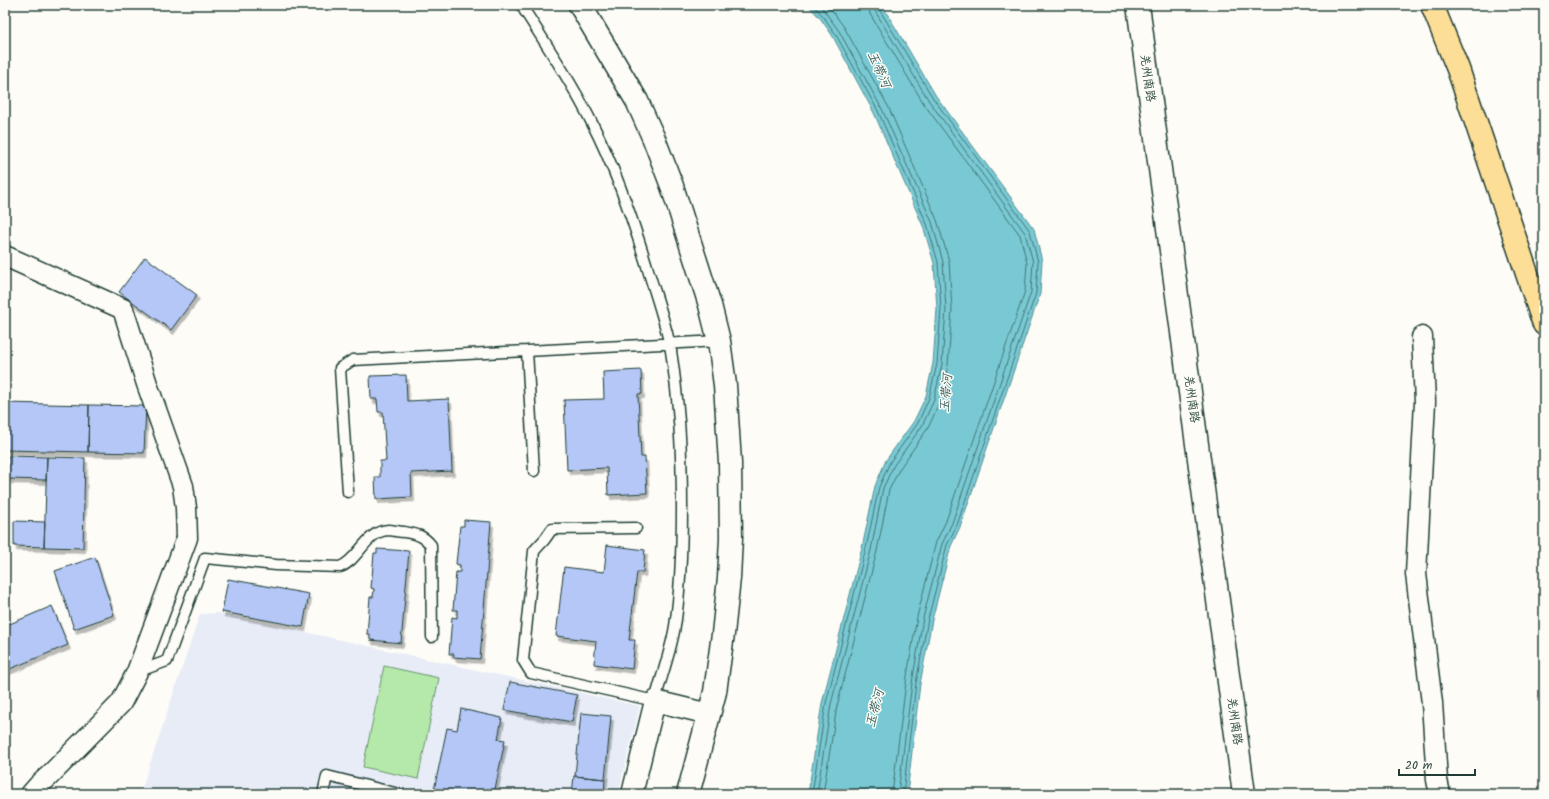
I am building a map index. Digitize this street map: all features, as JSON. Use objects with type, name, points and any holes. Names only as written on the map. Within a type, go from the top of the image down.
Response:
[{"type":"highway","points":[[1432,5],[1458,69],[1544,324]]},
{"type":"street","points":[[580,5],[636,101],[654,139],[689,236],[710,305],[719,341],[725,385],[730,463],[732,538],[724,634],[715,692],[688,794]]},
{"type":"street","name":"羌州南路","points":[[1138,5],[1244,794]]},
{"type":"street","points":[[5,256],[123,309],[147,384],[183,486],[186,508],[187,538],[137,672],[121,703],[38,786],[32,794]]},
{"type":"street","points":[[1422,338],[1425,402],[1416,574],[1432,703],[1437,780],[1440,794]]},
{"type":"street","points":[[632,794],[655,701],[709,714]]},
{"type":"lane","points":[[521,5],[553,55],[593,124],[608,158],[642,251],[663,318],[669,343],[676,390],[682,465],[682,544],[675,628],[655,701],[531,673],[523,660],[534,550],[552,529],[636,528]]},
{"type":"lane","points":[[348,492],[340,368],[353,360],[719,341]]},
{"type":"lane","points":[[527,351],[534,471]]},
{"type":"lane","points":[[137,672],[167,661],[205,558],[276,565],[340,567],[347,564],[374,536],[389,530],[419,534],[426,538],[431,545],[432,637]]},
{"type":"lane","points":[[323,794],[327,776],[399,794]]},
{"type":"shaded area","points":[[218,613],[640,706],[618,794],[140,794],[200,614]]},
{"type":"green space","points":[[384,666],[439,678],[418,779],[363,767]]},
{"type":"water","name":"玉带河","points":[[808,5],[882,5],[936,96],[1034,229],[1042,261],[1040,294],[960,527],[951,546],[932,620],[920,684],[907,794],[808,794],[822,703],[862,548],[875,486],[886,460],[914,421],[926,396],[933,363],[937,309],[934,263],[923,226],[874,113],[832,35],[820,18]]},
{"type":"building","points":[[145,257],[197,295],[171,330],[119,292]]},
{"type":"building","points":[[641,370],[642,394],[638,394],[641,457],[645,457],[647,493],[608,495],[607,468],[567,470],[564,400],[604,399],[603,372]]},
{"type":"building","points":[[406,375],[407,401],[449,399],[452,471],[411,473],[412,497],[376,499],[375,477],[380,477],[380,461],[386,461],[383,412],[378,412],[377,399],[371,399],[370,376]]},
{"type":"building","points":[[5,403],[89,405],[88,452],[5,450]]},
{"type":"building","points":[[89,405],[146,406],[144,453],[88,452]]},
{"type":"building","points":[[8,456],[47,457],[46,480],[8,479]]},
{"type":"building","points":[[47,457],[85,458],[83,548],[44,547]]},
{"type":"building","points":[[464,520],[491,522],[480,659],[453,657],[454,654],[449,654],[452,617],[457,618],[457,610],[453,610],[456,572],[460,572],[460,565],[456,564],[460,526],[464,526]]},
{"type":"building","points":[[14,521],[45,522],[44,547],[14,546]]},
{"type":"building","points":[[607,545],[645,550],[643,572],[637,572],[629,640],[635,640],[632,669],[594,664],[596,641],[556,636],[564,567],[604,572]]},
{"type":"building","points":[[377,549],[409,551],[401,643],[370,640],[370,634],[367,634],[370,597],[373,597],[374,589],[371,588],[374,553],[377,553]]},
{"type":"building","points":[[95,557],[114,615],[74,629],[55,571]]},
{"type":"building","points":[[228,579],[309,594],[303,627],[222,612]]},
{"type":"building","points":[[52,606],[68,645],[5,671],[5,626]]},
{"type":"building","points":[[510,682],[577,695],[572,722],[504,710]]},
{"type":"building","points":[[461,709],[502,718],[498,739],[505,740],[494,794],[451,794],[434,790],[447,728],[457,730]]},
{"type":"building","points":[[581,713],[611,716],[605,779],[575,776]]},
{"type":"building","points":[[574,776],[605,779],[604,794],[572,794]]}]
